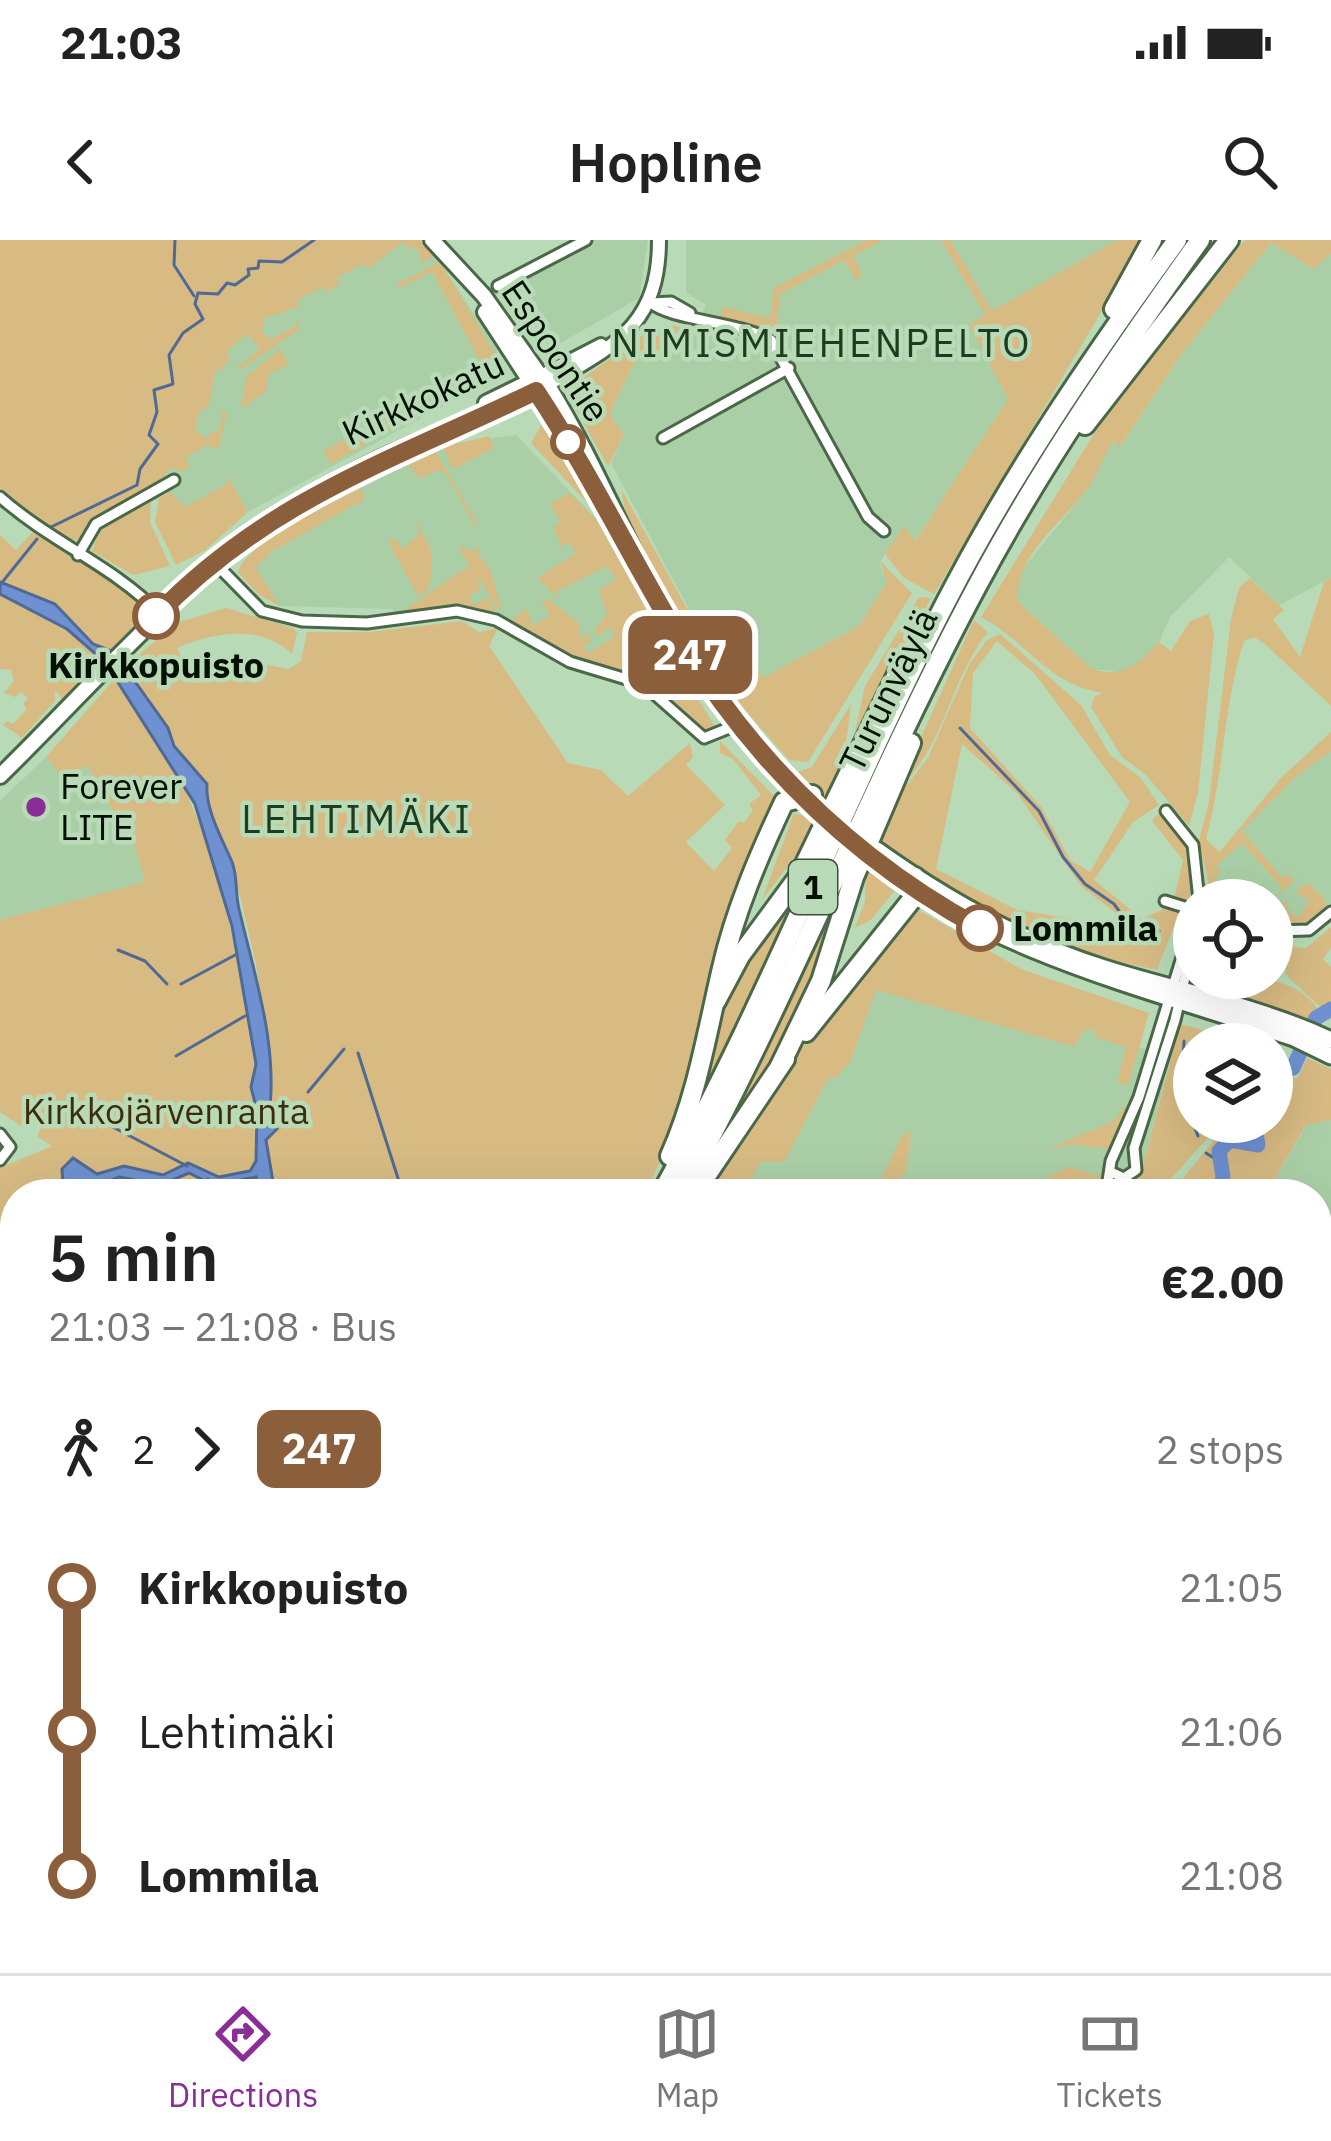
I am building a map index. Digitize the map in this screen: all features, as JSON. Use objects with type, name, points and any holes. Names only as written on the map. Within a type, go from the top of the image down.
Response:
[{"type":"highway","points":[[1078,379],[1152,240]]},
{"type":"highway","name":"Turunväylä","points":[[666,1179],[746,1032],[969,580],[1078,379],[1177,240]]},
{"type":"highway","name":"Turunväylä","points":[[688,1179],[772,1018],[969,580],[1008,530],[1078,414],[1200,240]]},
{"type":"highway","points":[[1008,530],[1233,240]]},
{"type":"highway","points":[[716,1001],[740,956],[800,876],[884,698],[934,608],[969,580]]},
{"type":"highway","points":[[780,1066],[821,981],[854,877],[969,580]]},
{"type":"highway","points":[[663,1179],[688,1109],[754,870],[784,802],[814,803]]},
{"type":"highway","points":[[704,1179],[780,1066],[916,885]]},
{"type":"main road","name":"Espoontie","points":[[432,240],[539,383],[602,479],[678,636],[740,724],[814,803],[916,885],[1039,956],[1173,995]]},
{"type":"main road","name":"Kirkkokatu","points":[[0,776],[215,562],[345,476],[539,383]]},
{"type":"main road","name":"Kirkkokatu","points":[[0,788],[81,696]]},
{"type":"main road","name":"Espoontie","points":[[1185,999],[1297,1032],[1328,1046]]},
{"type":"street","points":[[499,286],[586,240]]},
{"type":"street","points":[[539,383],[619,338],[651,303],[658,240]]},
{"type":"street","points":[[651,303],[670,302],[764,336],[789,368],[868,518],[884,531]]},
{"type":"street","points":[[663,438],[789,368]]},
{"type":"street","points":[[78,555],[96,524],[174,480]]},
{"type":"street","points":[[0,497],[78,555],[127,581],[159,613]]},
{"type":"street","points":[[215,562],[262,611],[302,621],[367,623],[457,611],[496,620],[570,662],[643,684],[687,728],[711,738],[740,724]]},
{"type":"street","points":[[1166,811],[1193,844],[1196,879]]},
{"type":"street","points":[[1165,902],[1173,905]]},
{"type":"street","points":[[1293,930],[1309,930],[1331,912]]},
{"type":"street","points":[[1119,1179],[1111,1161],[1119,1152],[1174,999]]},
{"type":"street","points":[[1116,1179],[1136,1170],[1132,1156],[1174,999]]},
{"type":"street","points":[[0,1134],[10,1147],[0,1160]]},
{"type":"street","points":[[1119,1152],[1132,1156]]},
{"type":"shaded area","points":[[378,240],[420,240],[440,262],[496,348],[503,367],[499,376],[248,512],[240,499],[179,516],[158,471],[223,344]]},
{"type":"shaded area","points":[[594,240],[648,240],[639,298],[550,349],[507,286]]},
{"type":"shaded area","points":[[686,240],[1117,240],[914,542],[904,526],[879,563],[888,582],[859,626],[763,678],[737,630],[708,645],[611,463],[624,436],[610,413],[634,364],[693,333],[706,305],[686,292]]},
{"type":"shaded area","points":[[1271,243],[1314,269],[1331,253],[1331,578],[1279,605],[1229,557],[1170,617],[1159,642],[1138,665],[1120,672],[1092,669],[1017,601],[1017,576],[1087,490],[1102,457],[1115,441],[1121,446],[1183,352]]},
{"type":"shaded area","points":[[516,435],[607,530],[628,562],[637,621],[611,671],[483,610],[447,608],[401,616],[391,609],[280,606],[259,595],[238,572],[243,561],[288,527],[387,470],[450,444]]},
{"type":"shaded area","points":[[1331,732],[1331,905],[1308,925],[1293,929],[1293,879],[1214,879],[1215,858],[1280,779]]},
{"type":"shaded area","points":[[46,757],[65,781],[87,764],[123,829],[131,833],[145,883],[0,920],[0,801]]},
{"type":"shaded area","points":[[877,978],[1085,1007],[1139,1047],[1170,1056],[1137,1179],[737,1179]]},
{"type":"shaded area","points":[[1331,1120],[1331,1179],[1275,1179],[1307,1125]]},
{"type":"green space","points":[[0,240],[420,240],[434,256],[417,265],[422,260],[416,246],[408,249],[403,242],[368,269],[364,264],[337,277],[340,284],[326,292],[323,287],[297,300],[299,307],[263,319],[265,326],[259,330],[271,339],[296,326],[296,319],[300,329],[241,369],[235,364],[242,365],[260,348],[247,334],[226,352],[230,357],[222,370],[216,369],[208,410],[201,408],[195,429],[208,440],[211,431],[218,433],[223,416],[219,410],[227,413],[219,447],[213,450],[209,444],[186,457],[190,466],[181,472],[170,468],[151,489],[99,518],[79,540],[46,528],[0,488]]},
{"type":"green space","points":[[867,240],[883,240],[853,256],[862,275],[856,280],[844,260],[780,294],[777,322],[784,336],[720,317],[724,307],[770,318],[774,288]]},
{"type":"green space","points":[[941,240],[950,240],[992,311],[1117,240],[1144,240],[934,594],[904,578],[885,554],[904,526],[915,541],[1008,399],[969,325],[985,315]]},
{"type":"green space","points":[[1245,240],[1331,240],[1331,253],[1314,269],[1271,243],[1183,352],[1120,447],[1114,441],[1086,491],[1031,555],[1017,601],[1092,669],[1103,672],[1130,667],[1159,642],[1171,651],[1190,621],[1209,614],[1214,634],[1198,793],[1189,826],[1146,775],[1122,757],[1091,707],[1094,697],[1103,693],[1067,681],[981,617],[1108,411]]},
{"type":"green space","points":[[440,262],[503,367],[499,376],[425,411],[421,404],[483,367],[432,272],[397,289],[397,284]]},
{"type":"green space","points":[[670,325],[694,330],[634,364],[610,413],[624,436],[608,466],[569,398],[569,388],[650,330]]},
{"type":"green space","points":[[280,349],[289,364],[269,374],[266,391],[241,409],[246,377]]},
{"type":"green space","points":[[386,417],[393,429],[331,464],[323,451]]},
{"type":"green space","points":[[543,422],[588,483],[610,527],[531,443]]},
{"type":"green space","points":[[489,436],[494,448],[452,469],[443,447]]},
{"type":"green space","points":[[435,450],[477,523],[466,533],[474,524],[447,475],[440,470],[420,478],[407,463]]},
{"type":"green space","points":[[228,476],[248,512],[204,551],[176,565],[155,522],[159,498],[170,492],[185,507],[227,484]]},
{"type":"green space","points":[[356,487],[362,489],[364,500],[271,552],[256,568],[280,606],[259,595],[238,572],[271,537]]},
{"type":"green space","points":[[621,489],[707,645],[737,629],[763,678],[859,626],[887,582],[880,561],[912,593],[808,762],[789,760],[687,637],[645,566]]},
{"type":"green space","points":[[570,493],[617,542],[653,626],[716,728],[701,733],[655,682],[560,654],[508,623],[527,608],[532,626],[550,616],[543,602],[536,602],[548,599],[580,624],[580,638],[588,633],[591,641],[584,646],[589,653],[615,636],[610,628],[597,636],[594,631],[607,614],[599,590],[616,579],[607,566],[555,592],[559,600],[537,578],[576,553],[569,543],[562,547],[553,527],[560,522],[550,503]]},
{"type":"green space","points":[[151,502],[150,522],[170,566],[133,575],[92,551],[100,530]]},
{"type":"green space","points":[[411,511],[432,552],[430,588],[418,596],[388,542],[395,538],[401,549],[420,534]]},
{"type":"green space","name":"Kirkkopuisto","points":[[33,532],[117,579],[145,607],[145,617],[114,652],[93,644],[55,604],[0,582],[0,535],[16,550]]},
{"type":"green space","points":[[463,545],[467,552],[480,546],[477,553],[490,569],[501,605],[498,610],[477,574],[481,588],[469,597],[475,605],[487,597],[497,611],[447,607],[398,614],[467,567],[473,571],[460,551]]},
{"type":"green space","points":[[1250,578],[1284,610],[1273,619],[1300,657],[1324,582],[1331,578],[1331,706],[1264,643],[1254,637],[1244,641],[1206,839],[1220,852],[1280,779],[1331,732],[1331,751],[1296,776],[1242,831],[1282,878],[1290,875],[1292,879],[1274,879],[1242,843],[1216,866],[1221,873],[1216,879],[1207,879],[1199,840],[1209,802],[1231,619],[1239,588]]},
{"type":"green space","points":[[0,594],[67,629],[105,662],[66,703],[55,690],[55,701],[22,738],[3,725],[13,724],[27,709],[23,704],[28,698],[21,692],[15,697],[4,693],[14,681],[11,670],[0,669]]},
{"type":"green space","points":[[919,597],[931,598],[852,745],[865,686]]},
{"type":"green space","points":[[226,608],[297,632],[292,654],[254,635],[208,637],[177,648],[188,668],[227,659],[289,669],[301,661],[307,632],[372,632],[462,621],[479,632],[498,628],[489,646],[568,763],[601,770],[628,796],[690,743],[693,757],[686,765],[725,805],[686,842],[714,871],[732,848],[725,840],[739,821],[744,823],[753,810],[749,804],[761,795],[733,759],[720,753],[720,741],[776,798],[757,837],[675,1129],[652,1179],[272,1179],[266,1140],[276,1129],[268,1123],[270,1068],[256,964],[232,862],[206,800],[206,783],[174,746],[126,666],[176,623]]},
{"type":"green space","points":[[974,620],[988,632],[964,670],[926,754],[898,788]]},
{"type":"green space","points":[[1000,634],[1081,705],[1110,755],[1140,777],[1159,805],[1133,822],[1094,880],[1142,919],[1173,910],[1173,929],[1157,970],[1070,951],[975,908],[873,844],[896,799],[928,758],[969,665],[987,640]],"holes":[[[997,641],[1035,674],[1130,802],[1090,872],[1070,860],[1042,808],[970,728],[973,673]],[[962,744],[1017,793],[1081,886],[1121,917],[1119,926],[1017,910],[936,869]]]},
{"type":"green space","name":"Kirkkojärvenranta","points":[[116,677],[173,765],[212,860],[238,961],[256,1065],[252,1093],[258,1179],[0,1179],[0,1168],[52,1146],[37,1136],[41,1128],[30,1120],[24,1128],[0,1112],[0,920],[145,882],[131,834],[123,829],[87,765],[64,781],[46,757]]},
{"type":"green space","points":[[851,704],[844,759],[827,802],[798,772],[812,767]]},
{"type":"green space","points":[[794,813],[814,819],[816,829],[762,900]]},
{"type":"green space","points":[[1163,815],[1187,849],[1189,879],[1179,879],[1183,860],[1152,821]]},
{"type":"green space","points":[[826,835],[693,1116],[724,998]]},
{"type":"green space","points":[[856,858],[821,967],[787,1043],[717,1146]]},
{"type":"green space","points":[[866,863],[896,889],[871,920],[855,928],[865,901]]},
{"type":"green space","points":[[1307,883],[1324,898],[1326,910],[1300,928],[1293,926],[1293,914],[1297,918],[1310,901],[1295,892]]},
{"type":"green space","points":[[915,908],[1021,969],[1149,1013],[1128,1086],[1117,1082],[1126,1047],[1095,1037],[1096,1030],[1083,1030],[1075,1047],[876,990],[850,1063],[834,1079],[829,1077],[784,1162],[761,1162],[751,1179],[711,1179],[778,1078]]},
{"type":"green space","points":[[1331,927],[1331,948],[1323,959],[1331,967],[1331,1017],[1293,981],[1293,947],[1306,948]]},
{"type":"green space","points":[[1293,988],[1324,1020],[1314,1030],[1231,999],[1293,999]]},
{"type":"green space","points":[[1173,1051],[1173,1143],[1203,1143],[1171,1179],[1134,1179],[1142,1169]]},
{"type":"green space","points":[[1307,1058],[1331,1069],[1331,1120],[1306,1125],[1275,1179],[1182,1179],[1212,1143],[1293,1143],[1293,1077],[1297,1079]]},
{"type":"green space","points":[[1126,1105],[1130,1110],[1113,1149],[1071,1145],[1047,1149],[1114,1121]]},
{"type":"green space","points":[[904,1132],[911,1134],[905,1176],[881,1179]]},
{"type":"green space","points":[[1068,1167],[1104,1177],[1104,1179],[1043,1179]]},
{"type":"water","points":[[0,582],[55,604],[93,644],[114,652],[168,728],[174,746],[207,784],[211,814],[234,868],[264,1014],[271,1068],[268,1122],[277,1129],[266,1140],[272,1179],[201,1179],[189,1173],[175,1179],[63,1179],[62,1169],[73,1158],[97,1174],[124,1166],[163,1175],[188,1163],[219,1177],[250,1171],[256,1161],[257,1111],[251,1087],[256,1064],[232,926],[195,804],[105,662],[67,629],[0,594]]},
{"type":"waterway","points":[[175,240],[174,265],[194,296]]},
{"type":"waterway","points":[[49,528],[137,485],[140,469],[158,444],[149,435],[157,412],[154,390],[173,384],[169,355],[183,333],[203,319],[195,304],[198,293],[218,294],[227,283],[235,285],[249,275],[248,269],[258,268],[259,261],[282,262],[314,240]]},
{"type":"waterway","points":[[0,585],[37,539]]},
{"type":"waterway","points":[[960,728],[1039,811],[1063,857],[1085,884],[1114,904],[1128,923],[1155,923],[1159,931]]},
{"type":"waterway","points":[[118,950],[145,961],[167,984]]},
{"type":"waterway","points":[[181,984],[237,954]]},
{"type":"waterway","points":[[1293,1068],[1316,1018],[1331,1009]]},
{"type":"waterway","points":[[176,1056],[245,1016]]},
{"type":"waterway","points":[[308,1092],[344,1049]]},
{"type":"waterway","points":[[358,1053],[398,1179]]},
{"type":"waterway","points":[[109,1125],[187,1166]]},
{"type":"waterway","points":[[1222,1179],[1219,1151],[1227,1143]]},
{"type":"waterway","points":[[1247,1143],[1258,1143]]},
{"type":"waterway","points":[[1206,1153],[1220,1162]]},
{"type":"bus line","name":"247","points":[[156,616],[215,562],[319,490],[536,391],[631,544],[678,636],[759,751],[846,839],[917,893],[980,928]]},
{"type":"place","name":"Kirkkopuisto","points":[[156,616]]},
{"type":"place","name":"Forever LITE","points":[[36,807]]},
{"type":"place","name":"Lommila","points":[[980,928]]},
{"type":"district","name":"NIMISMIEHENPELTO","points":[[822,343]]},
{"type":"district","name":"LEHTIMÄKI","points":[[357,819]]}]
